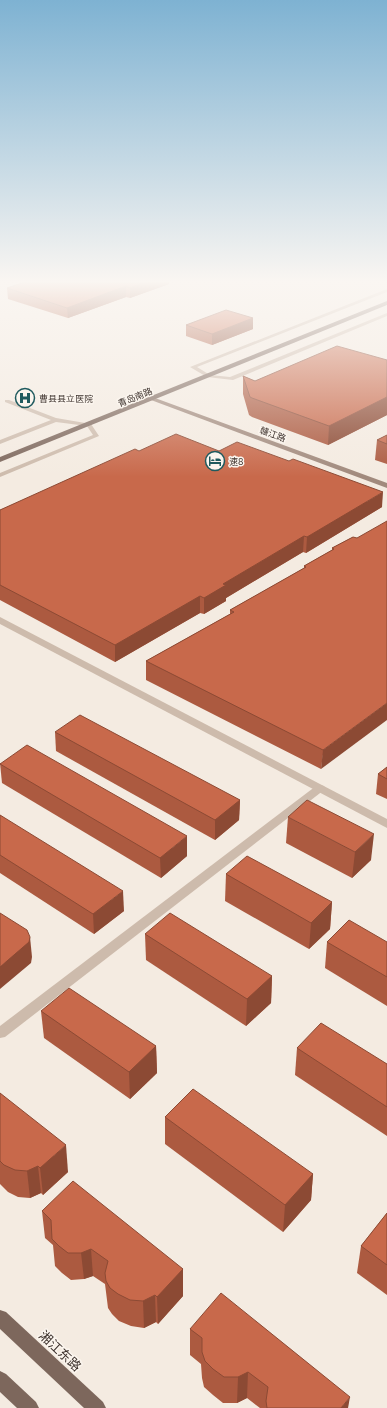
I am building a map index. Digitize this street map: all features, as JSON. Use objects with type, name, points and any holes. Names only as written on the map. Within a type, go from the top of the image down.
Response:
[{"type":"main road","name":"青岛南路","points":[[0,460],[283,346]]},
{"type":"main road","name":"赣江路","points":[[153,399],[387,486]]},
{"type":"main road","name":"湘江东路","points":[[0,1318],[97,1408]]},
{"type":"main road","points":[[0,1380],[30,1408]]},
{"type":"street","points":[[0,620],[387,824]]},
{"type":"street","points":[[0,1033],[320,788]]},
{"type":"lane","points":[[247,346],[193,367],[209,376],[230,379],[310,346]]},
{"type":"lane","points":[[7,401],[79,429]]},
{"type":"lane","points":[[0,442],[56,420],[89,425],[96,436],[0,475]]},
{"type":"building","points":[[337,346],[387,360],[387,397],[329,426],[250,397],[243,376],[255,381]]},
{"type":"building","points":[[176,434],[219,451],[237,442],[289,461],[293,459],[383,492],[307,537],[304,536],[223,584],[226,585],[204,598],[200,596],[115,645],[0,585],[0,510],[135,449],[139,451]]},
{"type":"building","points":[[387,435],[387,444],[377,440]]},
{"type":"building","points":[[387,521],[387,703],[323,750],[146,661],[234,612],[230,610],[306,567],[304,566],[334,549],[332,548],[353,537],[357,538]]},
{"type":"building","points":[[80,715],[240,800],[215,820],[55,732]]},
{"type":"building","points":[[27,745],[187,836],[160,858],[0,764]]},
{"type":"building","points":[[387,767],[387,779],[378,774]]},
{"type":"building","points":[[307,800],[374,834],[355,852],[288,817]]},
{"type":"building","points":[[0,815],[123,891],[93,914],[0,855]]},
{"type":"building","points":[[247,856],[332,902],[311,923],[226,874]]},
{"type":"building","points":[[0,913],[27,930],[30,937],[29,942],[0,967]]},
{"type":"building","points":[[170,913],[272,976],[247,999],[145,934]]},
{"type":"building","points":[[349,920],[387,942],[387,977],[327,942]]},
{"type":"building","points":[[69,988],[156,1046],[129,1072],[41,1011]]},
{"type":"building","points":[[321,1023],[387,1064],[387,1107],[297,1048]]},
{"type":"building","points":[[193,1089],[313,1174],[285,1205],[165,1117]]},
{"type":"building","points":[[0,1093],[66,1145],[40,1168],[38,1166],[27,1171],[15,1170],[4,1165],[0,1161]]},
{"type":"building","points":[[73,1181],[183,1269],[157,1297],[155,1295],[143,1301],[130,1300],[118,1294],[110,1288],[106,1281],[105,1273],[108,1261],[91,1249],[81,1253],[68,1253],[52,1239],[51,1220],[42,1211]]},
{"type":"building","points":[[387,1213],[387,1265],[361,1246]]},
{"type":"building","points":[[221,1293],[350,1397],[341,1408],[267,1408],[266,1401],[268,1387],[248,1372],[238,1377],[224,1377],[213,1369],[205,1361],[202,1352],[202,1338],[190,1329]]},
{"type":"place","name":"曹县县立医院","points":[[25,398]]},
{"type":"place","name":"速8","points":[[215,461]]}]
